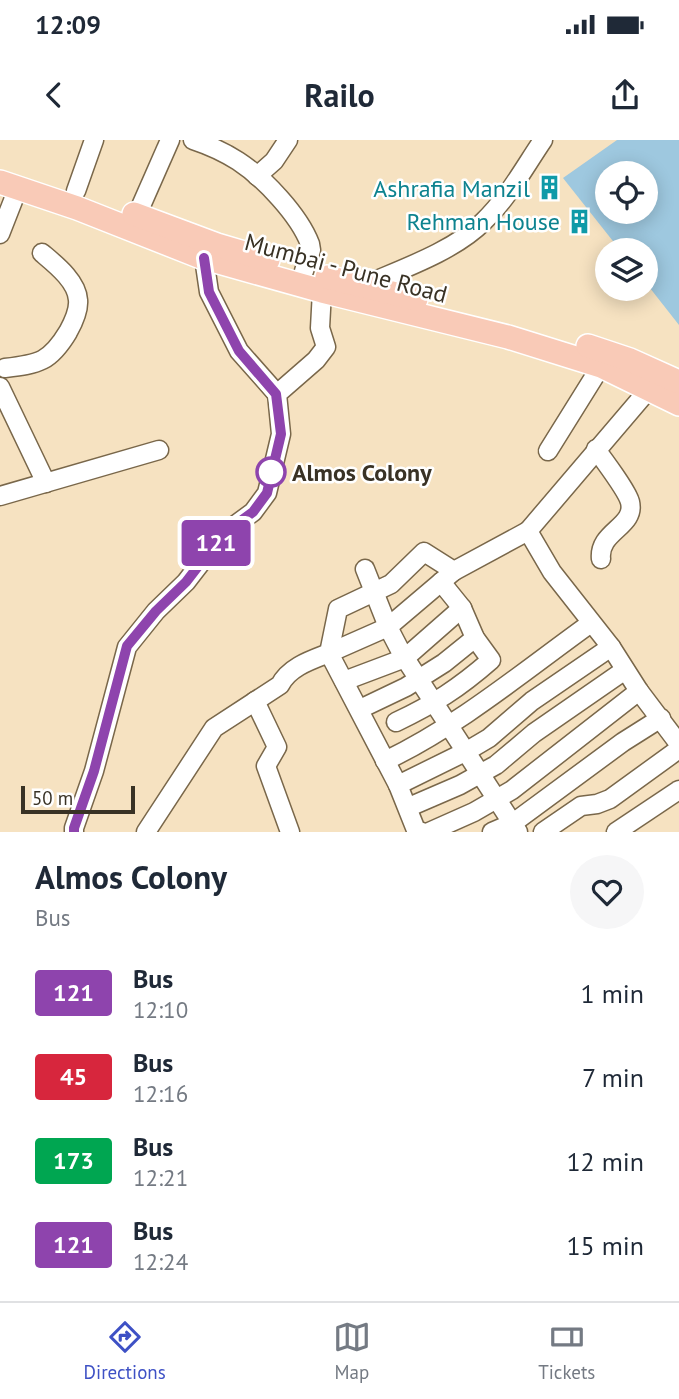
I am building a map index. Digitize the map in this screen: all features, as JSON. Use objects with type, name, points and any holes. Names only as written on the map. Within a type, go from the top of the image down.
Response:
[{"type":"main road","name":"Mumbai - Pune Road","points":[[0,167],[31,181],[76,191],[217,245],[341,281],[529,328],[630,360],[663,381],[679,404]]},
{"type":"main road","name":"Mumbai - Pune Road","points":[[9,185],[77,208],[204,258],[322,291],[508,337],[601,366],[663,381]]},
{"type":"street","points":[[76,191],[94,140]]},
{"type":"street","points":[[137,215],[170,140]]},
{"type":"street","points":[[193,140],[237,160],[257,176],[290,213],[307,235],[311,250],[304,271]]},
{"type":"street","points":[[257,176],[274,161],[288,140]]},
{"type":"street","points":[[365,285],[432,256],[482,224],[510,191],[543,140]]},
{"type":"street","points":[[0,234],[9,185]]},
{"type":"street","points":[[2,368],[29,365],[57,351],[73,323],[78,299],[65,273],[42,253]]},
{"type":"street","points":[[74,832],[94,771],[127,646],[156,611],[186,582],[223,534],[253,512],[267,493],[281,434],[276,394],[239,351],[209,292],[204,258]]},
{"type":"street","points":[[276,394],[316,360],[326,347],[320,328],[322,291]]},
{"type":"street","points":[[548,451],[601,366]]},
{"type":"street","points":[[146,832],[214,727],[280,685],[285,676],[306,662],[387,628],[447,577],[528,531],[596,449],[663,381]]},
{"type":"street","points":[[0,387],[46,483]]},
{"type":"street","points":[[596,449],[630,502],[629,515],[603,542],[601,559]]},
{"type":"street","points":[[0,496],[159,450]]},
{"type":"street","points":[[528,531],[552,572],[611,647],[679,747],[610,799],[581,806],[543,832]]},
{"type":"street","points":[[396,722],[462,686],[491,660],[475,638],[447,577],[424,552],[391,584],[338,608],[329,653],[409,807],[416,830],[422,832]]},
{"type":"street","points":[[365,569],[387,628],[515,827]]},
{"type":"street","points":[[344,681],[405,658],[462,608]]},
{"type":"street","points":[[385,761],[420,744],[469,713],[591,623]]},
{"type":"street","points":[[360,709],[444,663],[475,638]]},
{"type":"street","points":[[398,785],[489,738],[532,701],[611,647]]},
{"type":"street","points":[[409,807],[460,785],[496,765],[534,733],[625,670]]},
{"type":"street","points":[[429,832],[474,812],[512,790],[639,691]]},
{"type":"street","points":[[255,701],[277,747],[266,766],[290,832]]},
{"type":"street","points":[[492,832],[515,827],[623,742],[661,718]]},
{"type":"street","points":[[616,832],[679,790]]},
{"type":"water","points":[[617,140],[679,140],[679,325],[658,298],[658,238],[610,238],[599,224],[658,224],[658,161],[595,161],[595,218],[563,178]]},
{"type":"bus line","name":"121","points":[[74,832],[94,771],[127,646],[156,611],[186,582],[223,534],[253,512],[267,493],[281,434],[276,394],[239,351],[209,292],[204,258]]},
{"type":"place","name":"Ashrafia Manzil","points":[[550,188]]},
{"type":"place","name":"Rehman House","points":[[580,221]]},
{"type":"place","name":"Almos Colony","points":[[271,472]]}]
